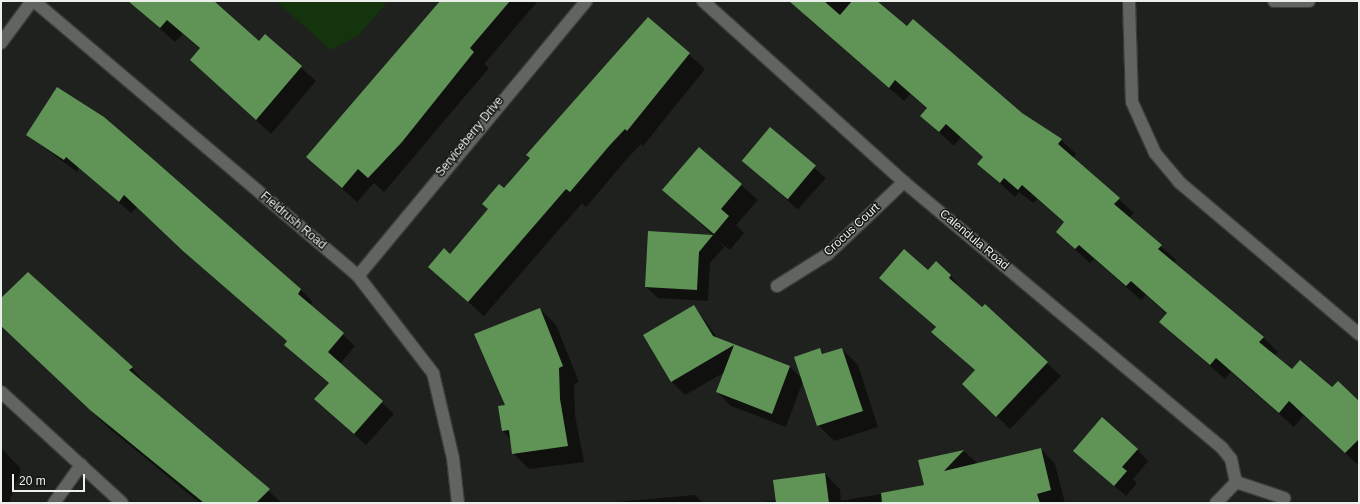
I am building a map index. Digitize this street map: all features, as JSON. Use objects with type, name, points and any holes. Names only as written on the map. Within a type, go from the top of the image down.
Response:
[{"type":"street","points":[[1,43],[33,1]]},
{"type":"street","name":"Fieldrush Road","points":[[33,1],[358,276],[433,373],[453,458],[458,503]]},
{"type":"street","name":"Serviceberry Drive","points":[[358,276],[586,1]]},
{"type":"street","name":"Calendula Road","points":[[703,1],[904,182],[1222,448],[1231,459],[1236,482]]},
{"type":"street","points":[[1129,1],[1132,102],[1155,153],[1179,182],[1359,334]]},
{"type":"street","points":[[1274,1],[1309,1]]},
{"type":"street","name":"Crocus Court","points":[[777,286],[828,254],[904,182]]},
{"type":"street","points":[[1,392],[122,503]]},
{"type":"street","points":[[54,503],[81,465]]},
{"type":"street","points":[[1216,503],[1236,482],[1284,498]]},
{"type":"green space","points":[[276,1],[388,1],[359,35],[331,50]]},
{"type":"building","points":[[128,1],[214,1],[259,41],[265,34],[302,66],[256,120],[190,60],[200,48],[167,20],[160,28]]},
{"type":"building","points":[[440,1],[510,1],[470,48],[474,52],[402,142],[368,178],[358,169],[342,188],[306,157]]},
{"type":"building","points":[[789,1],[824,1],[840,15],[852,1],[877,1],[907,26],[913,19],[1022,113],[1062,139],[1058,144],[1120,198],[1114,204],[1162,245],[1158,249],[1264,337],[1259,342],[1292,369],[1300,360],[1332,387],[1338,381],[1359,401],[1359,439],[1345,453],[1289,401],[1279,413],[1216,358],[1210,365],[1159,322],[1167,313],[1131,281],[1126,286],[1079,245],[1075,249],[1056,232],[1064,222],[1022,185],[1018,190],[1004,178],[1000,183],[977,164],[983,157],[946,124],[939,132],[920,116],[927,108],[895,80],[889,88]]},
{"type":"building","points":[[648,17],[690,53],[627,131],[625,129],[610,145],[570,192],[566,189],[468,302],[428,267],[444,248],[450,254],[488,209],[482,204],[499,184],[504,188],[530,158],[526,155]]},
{"type":"building","points":[[57,87],[104,117],[301,289],[298,294],[344,333],[328,352],[383,401],[354,434],[314,399],[329,383],[284,345],[287,341],[183,251],[124,195],[119,202],[66,157],[64,160],[26,135]]},
{"type":"building","points":[[770,127],[816,166],[788,199],[742,161]]},
{"type":"building","points":[[699,147],[742,184],[721,209],[729,216],[714,234],[662,190]]},
{"type":"building","points":[[648,231],[713,235],[699,252],[697,290],[645,287]]},
{"type":"building","points":[[904,249],[928,270],[936,261],[951,275],[949,278],[982,307],[985,304],[1048,362],[996,417],[962,384],[975,370],[931,332],[936,327],[879,278]]},
{"type":"building","points":[[28,272],[133,367],[129,370],[270,489],[256,503],[204,503],[90,410],[1,326],[1,298]]},
{"type":"building","points":[[694,305],[713,336],[790,366],[772,414],[716,392],[734,345],[671,382],[643,335]]},
{"type":"building","points":[[540,308],[563,366],[559,368],[560,399],[568,446],[512,454],[509,430],[502,431],[498,406],[505,405],[474,334]]},
{"type":"building","points":[[820,348],[822,354],[842,348],[863,411],[817,426],[794,357]]},
{"type":"building","points":[[1102,417],[1138,449],[1122,467],[1127,471],[1114,486],[1073,451]]},
{"type":"building","points":[[1041,448],[1051,490],[1037,494],[1040,503],[882,503],[881,493],[924,485],[918,460],[964,450],[944,471]]},
{"type":"building","points":[[825,473],[829,503],[776,503],[773,480]]}]
